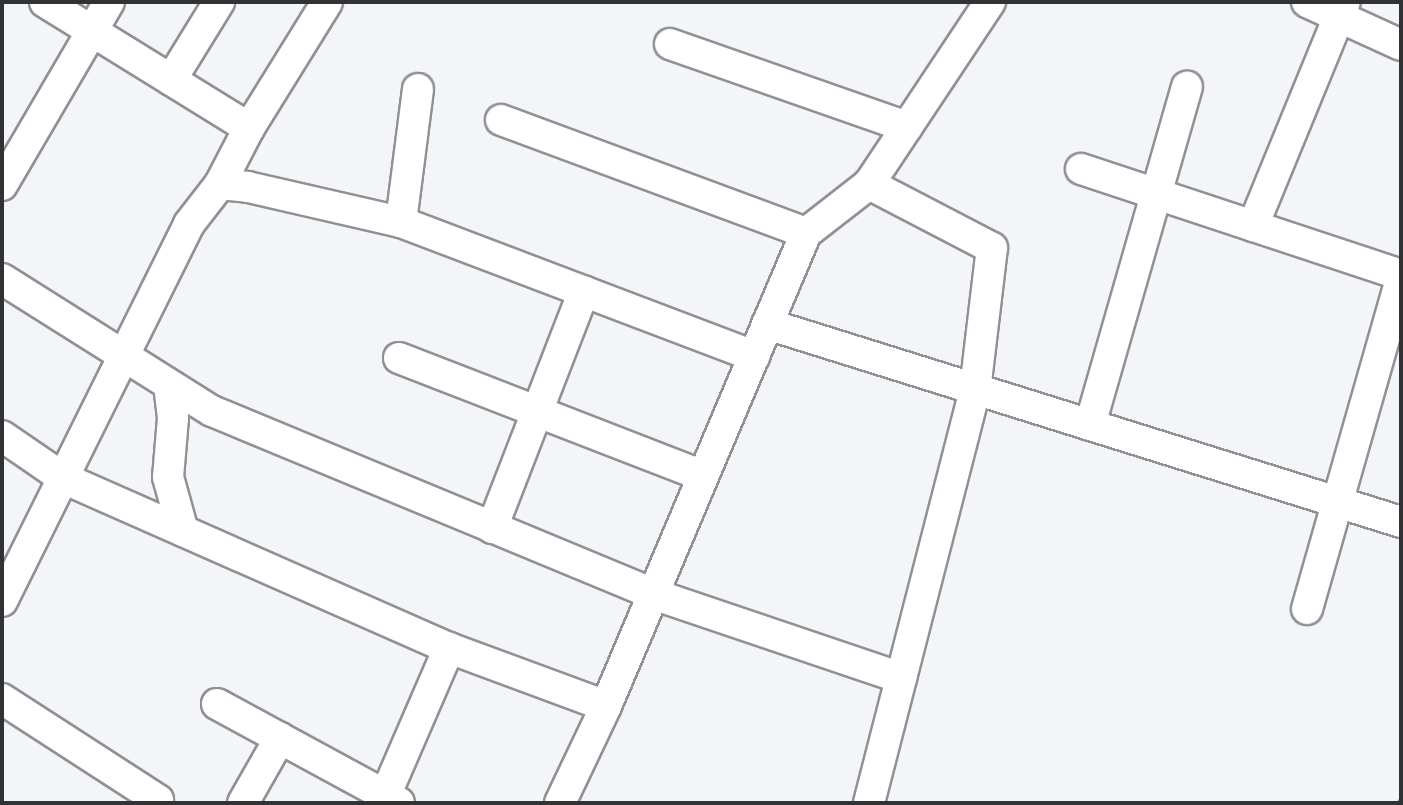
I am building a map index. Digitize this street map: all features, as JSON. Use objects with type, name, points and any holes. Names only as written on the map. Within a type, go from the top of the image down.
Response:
[{"type":"street","points":[[45,2],[249,128]]},
{"type":"street","points":[[2,185],[110,2]]},
{"type":"street","points":[[171,80],[219,2]]},
{"type":"street","points":[[4,588],[63,478],[189,223],[220,184],[249,128],[327,2]]},
{"type":"street","points":[[560,803],[606,706],[806,233],[869,184],[990,2]]},
{"type":"street","points":[[1307,2],[1342,9],[1401,45]]},
{"type":"street","points":[[1253,226],[1342,9]]},
{"type":"street","points":[[670,44],[907,127]]},
{"type":"street","points":[[1090,425],[1187,87]]},
{"type":"street","points":[[401,222],[418,89]]},
{"type":"street","points":[[501,120],[806,233]]},
{"type":"street","points":[[1081,169],[1401,277],[1307,609]]},
{"type":"street","points":[[220,184],[248,187],[401,222],[754,356]]},
{"type":"street","points":[[869,184],[992,248],[975,390],[869,803]]},
{"type":"street","points":[[2,279],[212,411],[653,594],[901,678]]},
{"type":"street","points":[[492,528],[584,291]]},
{"type":"street","points":[[768,324],[1401,522]]},
{"type":"street","points":[[399,358],[703,476]]},
{"type":"street","points":[[169,385],[173,418],[168,477],[183,531]]},
{"type":"street","points":[[2,436],[63,478],[449,648],[606,706]]},
{"type":"street","points":[[217,704],[389,801],[449,648]]},
{"type":"street","points":[[2,699],[158,800]]},
{"type":"street","points":[[243,803],[279,738]]}]
